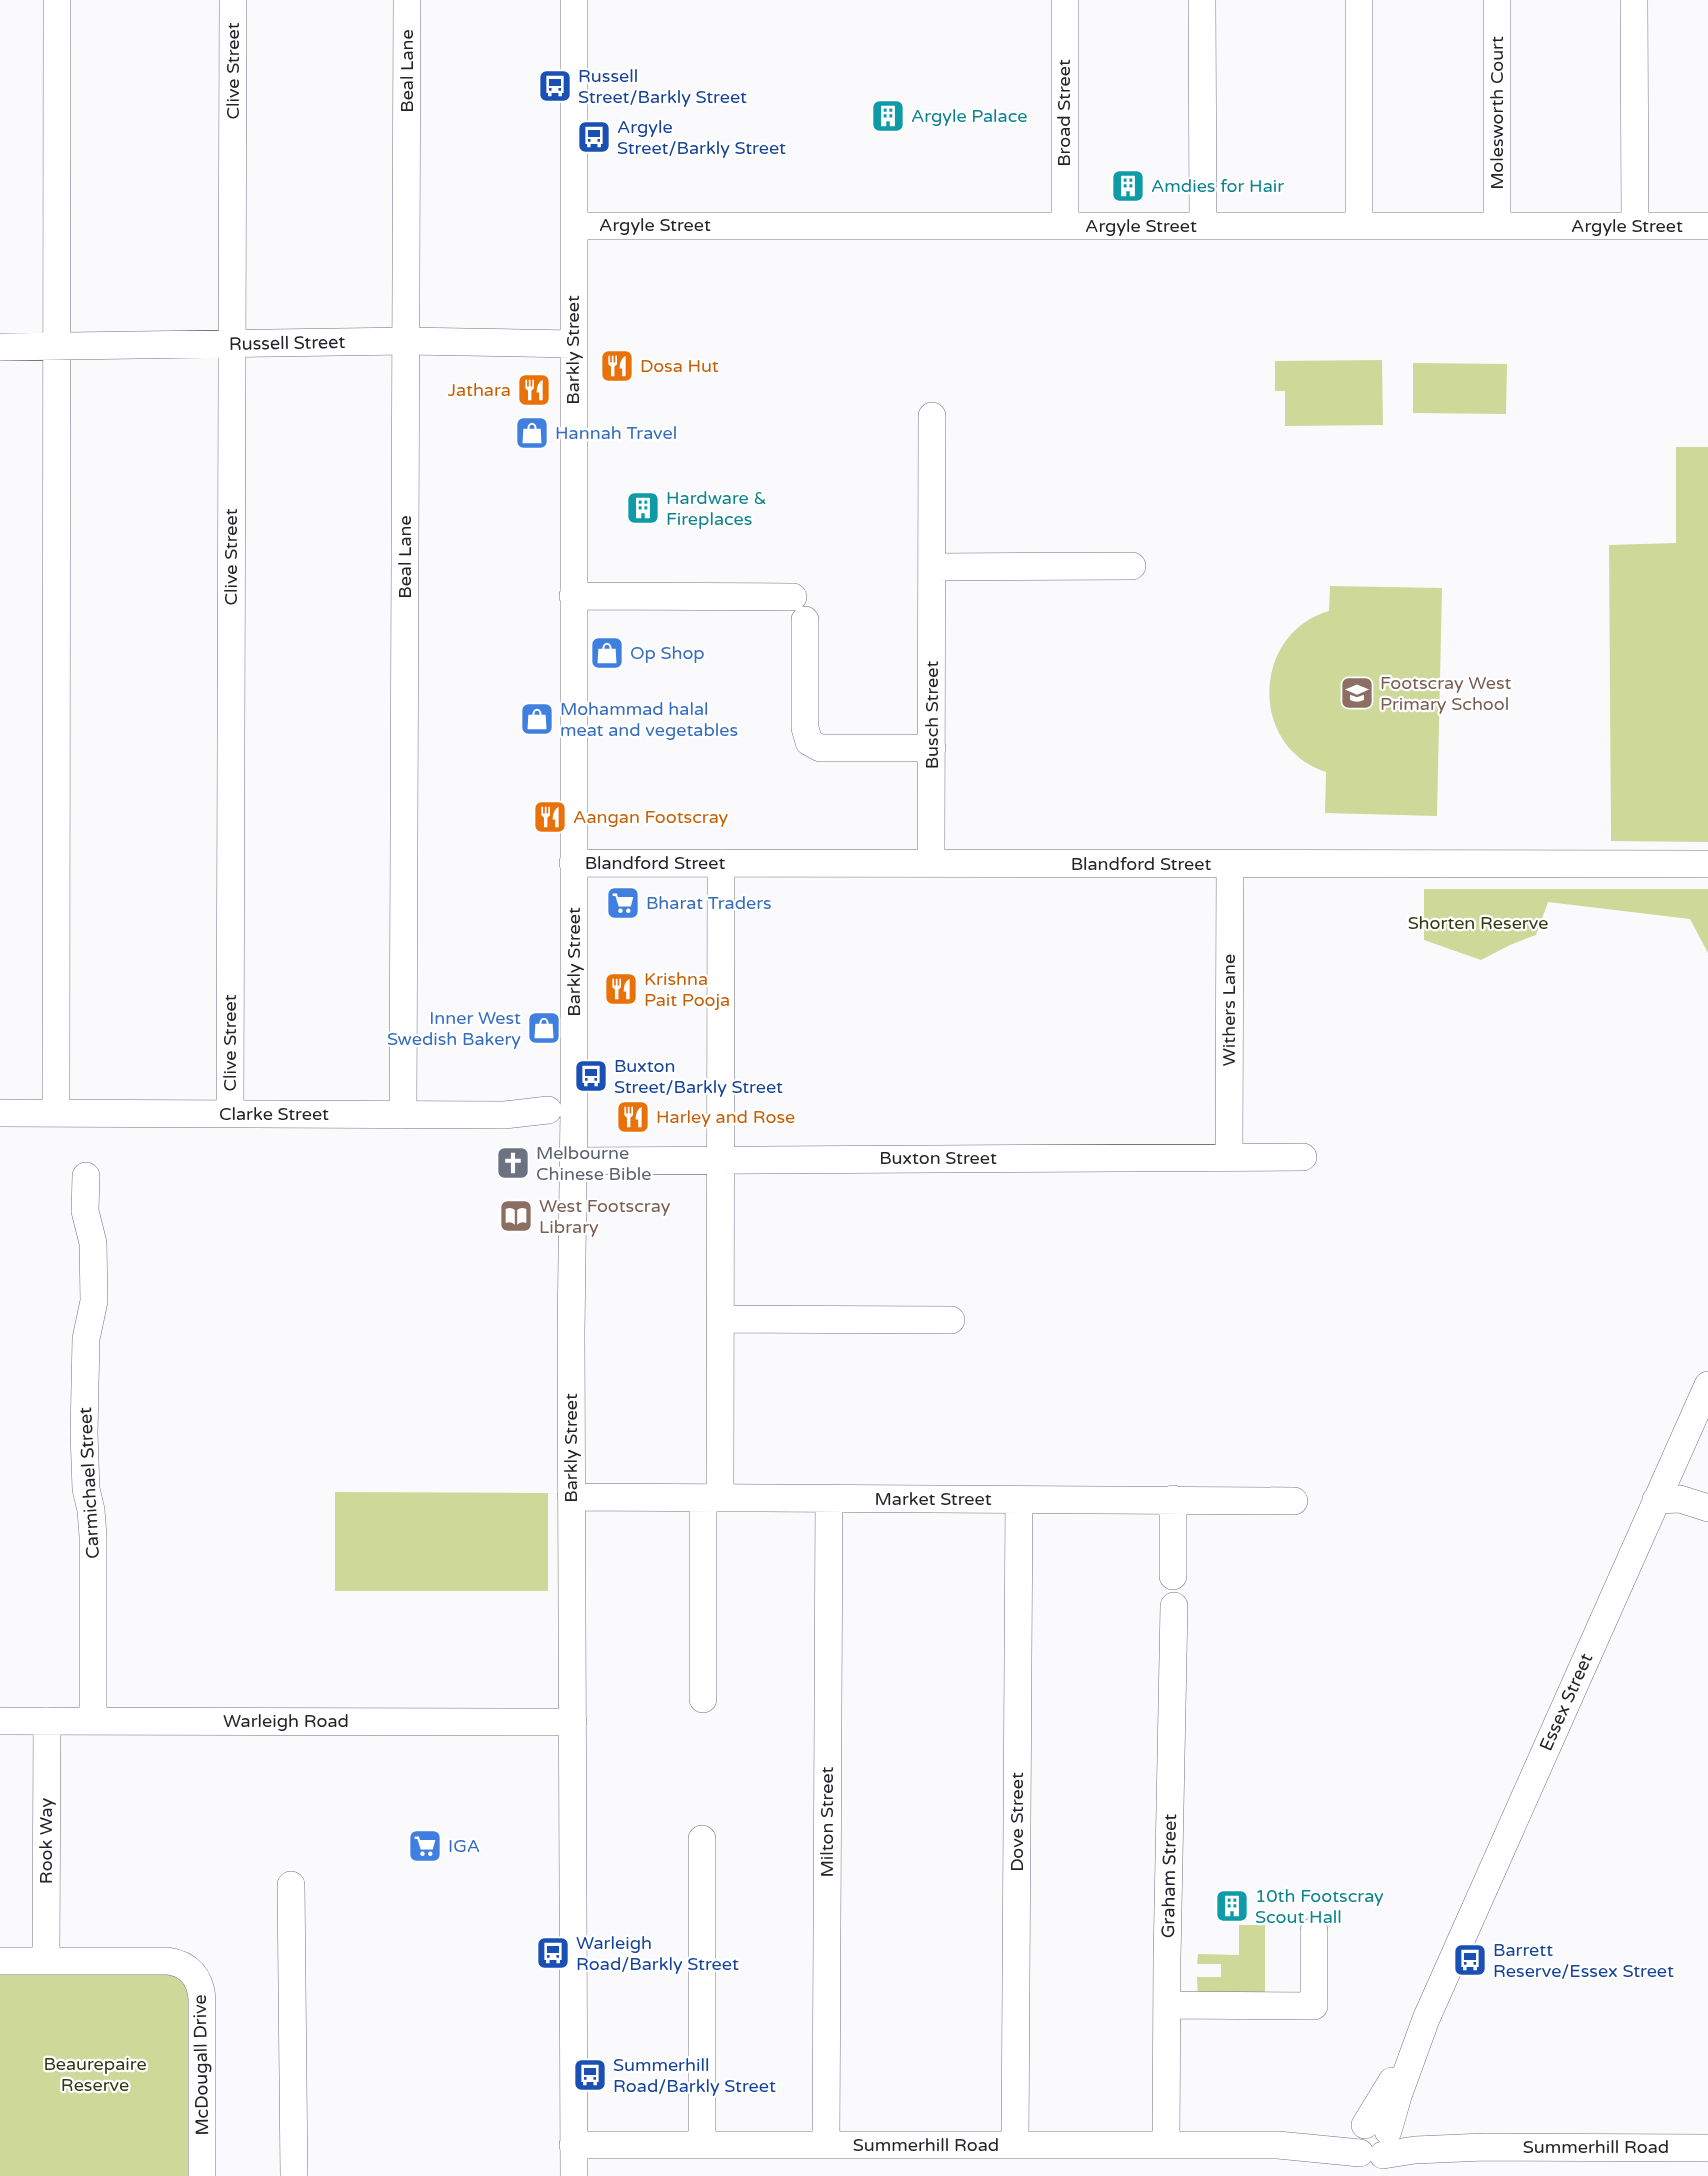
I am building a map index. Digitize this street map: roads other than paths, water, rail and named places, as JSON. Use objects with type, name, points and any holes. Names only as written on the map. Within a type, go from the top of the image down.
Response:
[{"type":"street","points":[[56,1113],[57,0]]},
{"type":"street","name":"Clive Street","points":[[230,1114],[233,0]]},
{"type":"street","name":"Beal Lane","points":[[403,1115],[407,0]]},
{"type":"street","name":"Barkly Street","points":[[574,0],[574,1161],[571,1332],[574,2176]]},
{"type":"street","name":"Broad Street","points":[[1065,0],[1065,226]]},
{"type":"street","points":[[1202,0],[1203,226]]},
{"type":"street","points":[[1359,0],[1359,226]]},
{"type":"street","name":"Molesworth Court","points":[[1497,0],[1497,226]]},
{"type":"street","points":[[1634,0],[1635,226]]},
{"type":"street","name":"Argyle Street","points":[[574,226],[1708,226]]},
{"type":"street","name":"Russell Street","points":[[0,347],[406,341],[573,344]]},
{"type":"street","name":"Busch Street","points":[[931,863],[932,416]]},
{"type":"street","points":[[933,567],[1132,566]]},
{"type":"street","points":[[573,596],[799,608],[805,728],[809,742],[820,748],[933,748]]},
{"type":"street","name":"Blandford Street","points":[[573,863],[1708,864]]},
{"type":"street","points":[[703,1699],[721,1319],[721,863]]},
{"type":"street","name":"Withers Lane","points":[[1229,1157],[1230,864]]},
{"type":"street","name":"Clarke Street","points":[[0,1113],[403,1115],[504,1114],[548,1110]]},
{"type":"street","name":"Buxton Street","points":[[574,1161],[1303,1157]]},
{"type":"street","name":"Carmichael Street","points":[[86,1176],[85,1211],[93,1243],[94,1301],[87,1327],[85,1353],[84,1433],[86,1489],[91,1510],[93,1536],[93,1721]]},
{"type":"street","points":[[721,1319],[951,1320]]},
{"type":"street","name":"Essex Street","points":[[1372,2149],[1398,2096],[1426,2019],[1708,1385]]},
{"type":"street","name":"Market Street","points":[[571,1497],[1294,1501]]},
{"type":"street","name":"Milton Street","points":[[826,2145],[829,1499]]},
{"type":"street","points":[[1173,1499],[1173,1576]]},
{"type":"street","points":[[1656,1500],[1680,1499],[1708,1508]]},
{"type":"street","name":"Dove Street","points":[[1015,2145],[1019,1500]]},
{"type":"street","name":"Graham Street","points":[[1167,2145],[1167,2005],[1174,1606]]},
{"type":"street","name":"Rook Way","points":[[46,1961],[47,1720]]},
{"type":"street","name":"Warleigh Road","points":[[0,1721],[573,1722]]},
{"type":"street","points":[[702,1839],[702,2145]]},
{"type":"street","points":[[291,1885],[294,2176]]},
{"type":"street","points":[[1167,2005],[1314,2006],[1314,1931]]},
{"type":"street","name":"McDougall Drive","points":[[0,1961],[168,1961],[185,1966],[197,1977],[202,1998],[202,2176]]},
{"type":"street","name":"Summerhill Road","points":[[573,2145],[1278,2145],[1372,2149],[1708,2148]]},
{"type":"place","name":"Russell Street/Barkly Street","points":[[555,86]]},
{"type":"place","name":"Argyle Palace","points":[[888,116]]},
{"type":"place","name":"Argyle Street/Barkly Street","points":[[594,137]]},
{"type":"place","name":"Amdies for Hair","points":[[1128,186]]},
{"type":"place","name":"Dosa Hut","points":[[617,366]]},
{"type":"place","name":"Jathara","points":[[534,390]]},
{"type":"place","name":"Hannah Travel","points":[[532,433]]},
{"type":"place","name":"Hardware & Fireplaces","points":[[643,508]]},
{"type":"place","name":"Op Shop","points":[[607,653]]},
{"type":"place","name":"Footscray West Primary School","points":[[1357,693]]},
{"type":"place","name":"Mohammad halal meat and vegetables","points":[[537,719]]},
{"type":"place","name":"Aangan Footscray","points":[[550,817]]},
{"type":"place","name":"Bharat Traders","points":[[623,903]]},
{"type":"place","name":"Krishna Pait Pooja","points":[[621,989]]},
{"type":"place","name":"Inner West Swedish Bakery","points":[[544,1028]]},
{"type":"place","name":"Buxton Street/Barkly Street","points":[[591,1076]]},
{"type":"place","name":"Harley and Rose","points":[[633,1117]]},
{"type":"place","name":"Melbourne Chinese Bible","points":[[513,1163]]},
{"type":"place","name":"West Footscray Library","points":[[516,1216]]},
{"type":"place","name":"IGA","points":[[425,1846]]},
{"type":"place","name":"10th Footscray Scout Hall","points":[[1232,1906]]},
{"type":"place","name":"Warleigh Road/Barkly Street","points":[[553,1953]]},
{"type":"place","name":"Barrett Reserve/Essex Street","points":[[1470,1960]]},
{"type":"place","name":"Summerhill Road/Barkly Street","points":[[590,2075]]},
{"type":"park label","name":"Shorten Reserve","points":[[1478,923]]},
{"type":"park label","name":"Beaurepaire Reserve","points":[[95,2074]]}]
